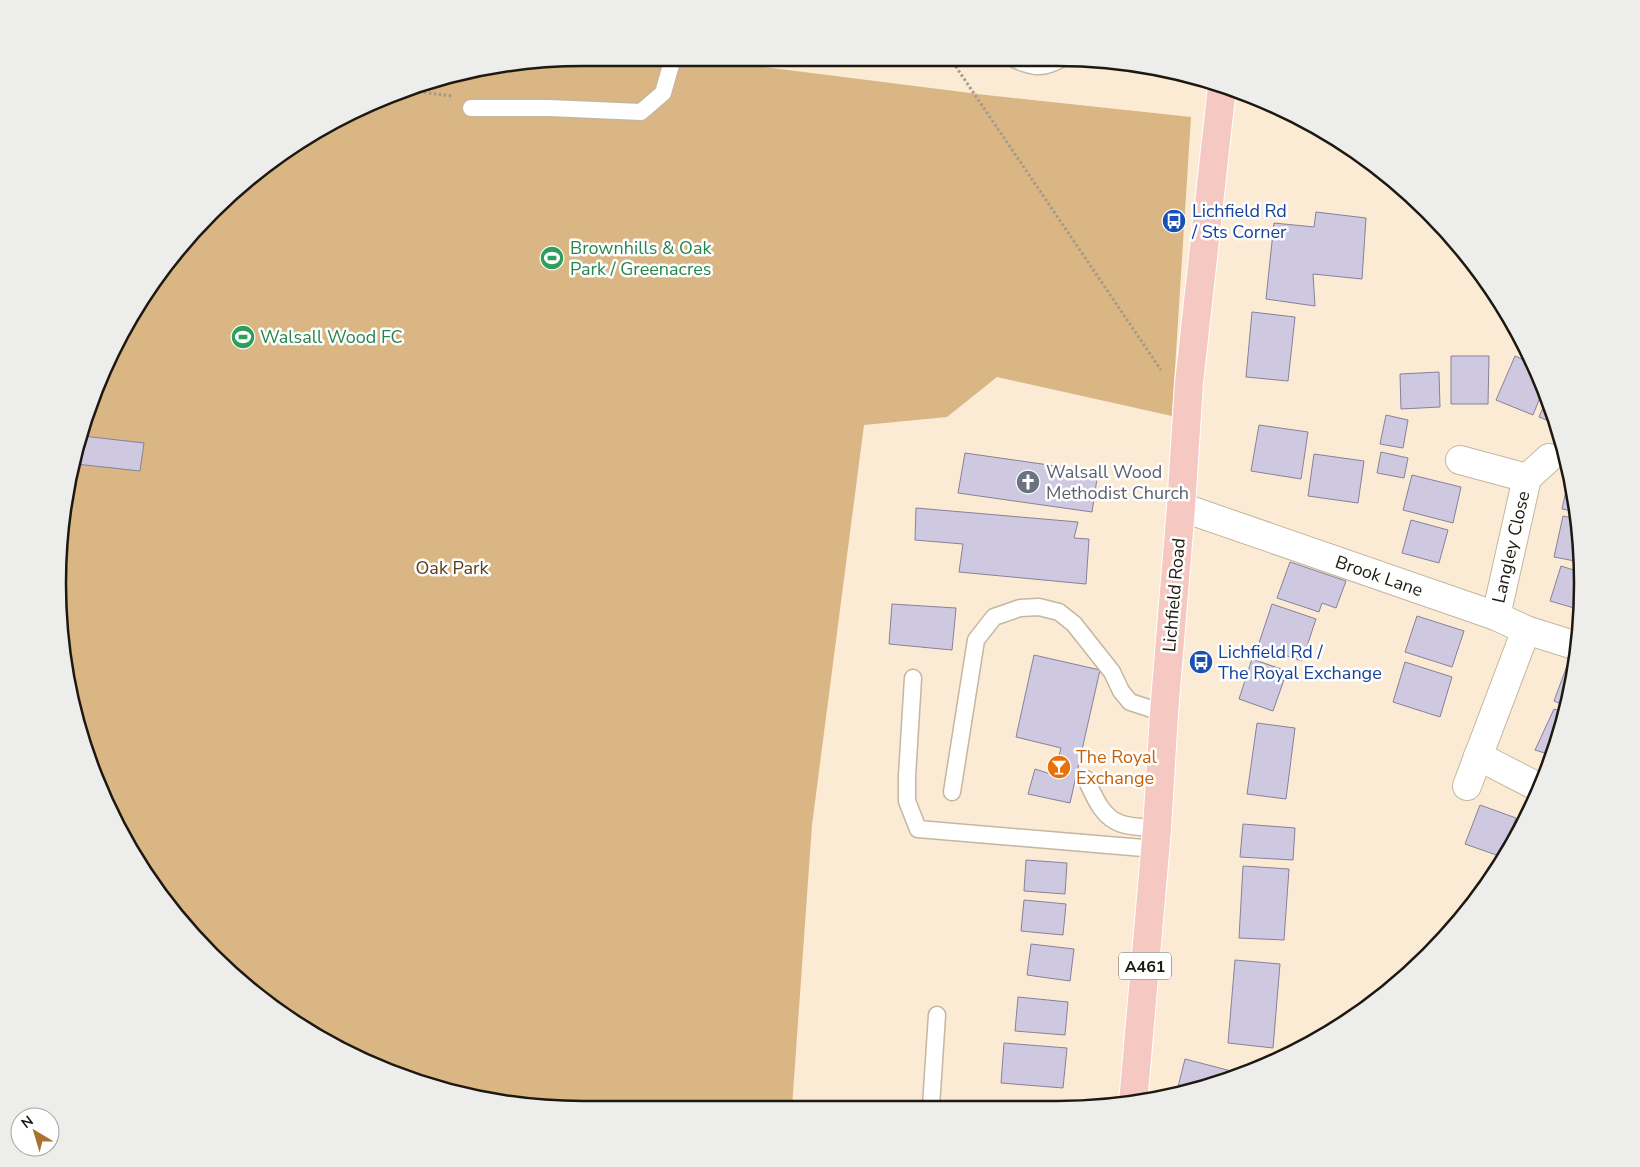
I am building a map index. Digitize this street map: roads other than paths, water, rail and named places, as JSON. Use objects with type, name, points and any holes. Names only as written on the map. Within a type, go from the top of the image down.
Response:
[{"type":"highway","name":"Lichfield Road","points":[[1134,1095],[1156,839],[1187,409],[1221,93]]},
{"type":"street","name":"Langley Close","points":[[1496,616],[1527,478],[1549,458]]},
{"type":"street","name":"Langley Close","points":[[1460,460],[1527,478]]},
{"type":"street","name":"Brook Lane","points":[[1181,507],[1496,616],[1526,630],[1570,644]]},
{"type":"street","points":[[1467,786],[1526,630]]},
{"type":"street","points":[[1478,756],[1533,784]]},
{"type":"lane","points":[[471,108],[549,108],[641,112],[663,92],[671,66]]},
{"type":"lane","points":[[1029,66],[1033,68],[1041,66]]},
{"type":"lane","points":[[952,792],[976,640],[994,617],[1020,608],[1039,607],[1059,612],[1074,624],[1112,672],[1121,690],[1130,702],[1164,713]]},
{"type":"lane","points":[[913,678],[907,801],[918,829],[1156,839]]},
{"type":"lane","points":[[1086,779],[1097,802],[1108,815],[1121,824],[1156,839]]},
{"type":"lane","points":[[931,1101],[936,1015]]},
{"type":"place","name":"Lichfield Rd / Sts Corner","points":[[1174,221]]},
{"type":"place","name":"Brownhills & Oak Park / Greenacres","points":[[552,258]]},
{"type":"place","name":"Walsall Wood FC","points":[[243,337]]},
{"type":"place","name":"Walsall Wood Methodist Church","points":[[1028,482]]},
{"type":"place","name":"Lichfield Rd / The Royal Exchange","points":[[1201,662]]},
{"type":"place","name":"The Royal Exchange","points":[[1059,767]]},
{"type":"park label","name":"Oak Park","points":[[452,568]]}]
